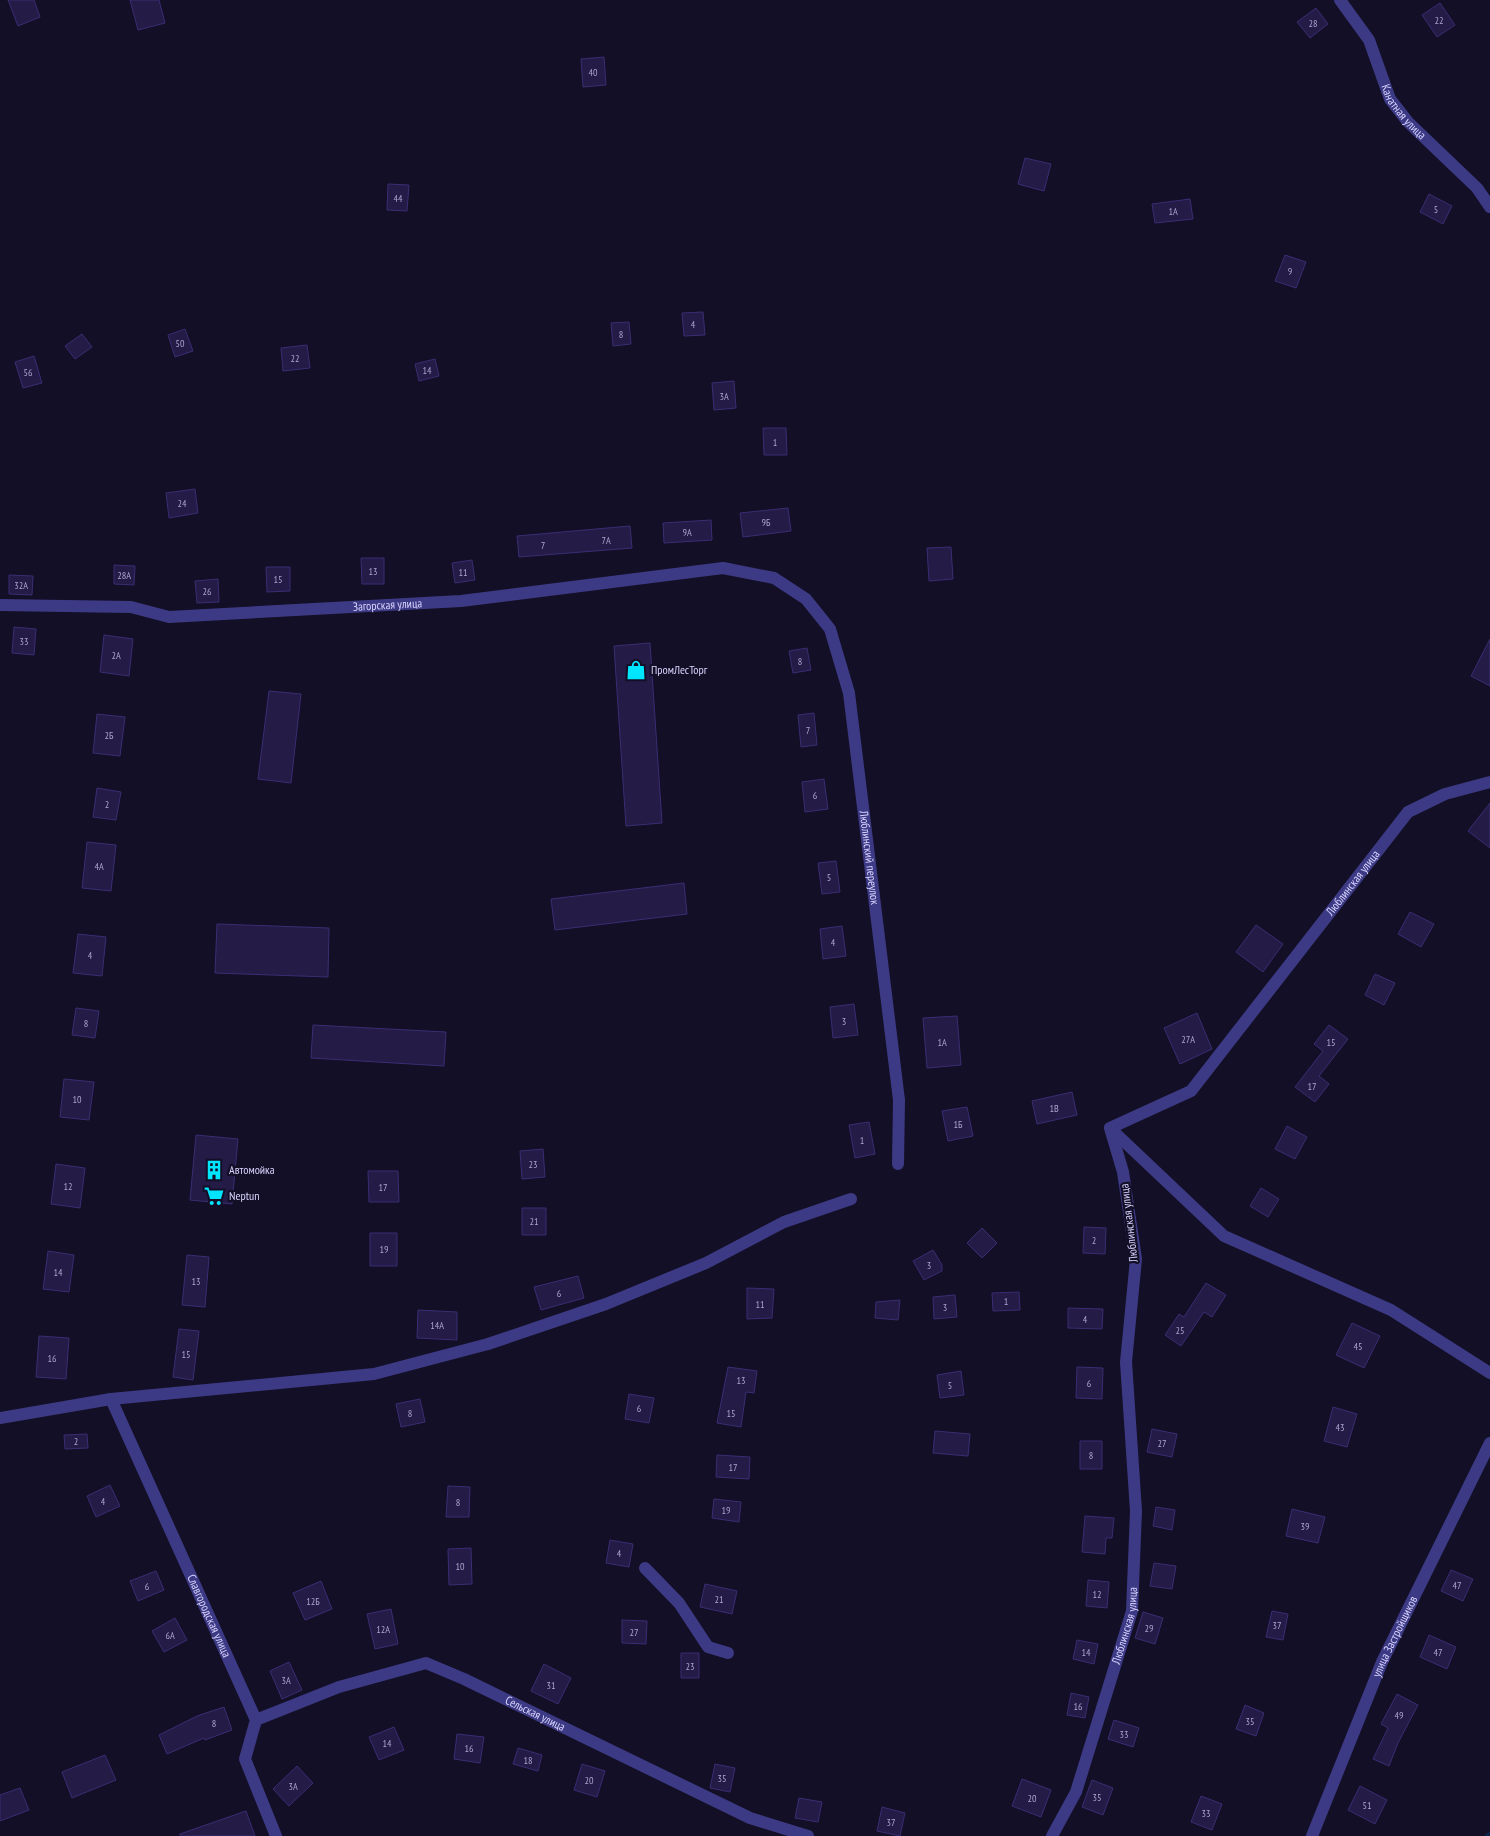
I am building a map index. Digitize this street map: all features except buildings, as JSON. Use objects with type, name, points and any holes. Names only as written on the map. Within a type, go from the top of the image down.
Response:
[{"type":"street","name":"Канатная улица","points":[[1340,0],[1369,40],[1390,99],[1408,122],[1477,188],[1490,207]]},
{"type":"street","name":"Загорская улица","points":[[0,605],[131,608],[169,618],[461,601],[723,568],[774,578]]},
{"type":"street","name":"Люблинский переулок","points":[[774,578],[806,599],[830,629],[849,693],[899,1100],[898,1164]]},
{"type":"street","name":"Люблинская улица","points":[[1052,1836],[1076,1792],[1132,1611],[1136,1511],[1126,1362],[1136,1259],[1123,1172],[1110,1128],[1191,1091],[1408,812],[1445,794],[1490,782]]},
{"type":"street","points":[[1110,1128],[1224,1236],[1391,1310],[1490,1373]]},
{"type":"street","points":[[0,1418],[111,1399],[374,1374],[488,1344],[606,1304],[706,1263],[784,1222],[851,1199]]},
{"type":"street","name":"Славгородская улица","points":[[111,1399],[256,1720]]},
{"type":"street","name":"улица Застройщиков","points":[[1312,1836],[1382,1662],[1490,1443]]},
{"type":"street","points":[[645,1568],[680,1603],[708,1646],[728,1653]]},
{"type":"street","name":"Сельская улица","points":[[256,1720],[339,1688],[426,1663],[464,1678],[750,1818],[808,1836]]},
{"type":"street","points":[[256,1720],[244,1759],[276,1836]]},
{"type":"place","name":"ПромЛесТорг","points":[[636,670]]},
{"type":"place","name":"Автомойка","points":[[214,1170]]},
{"type":"place","name":"Neptun","points":[[214,1196]]}]
